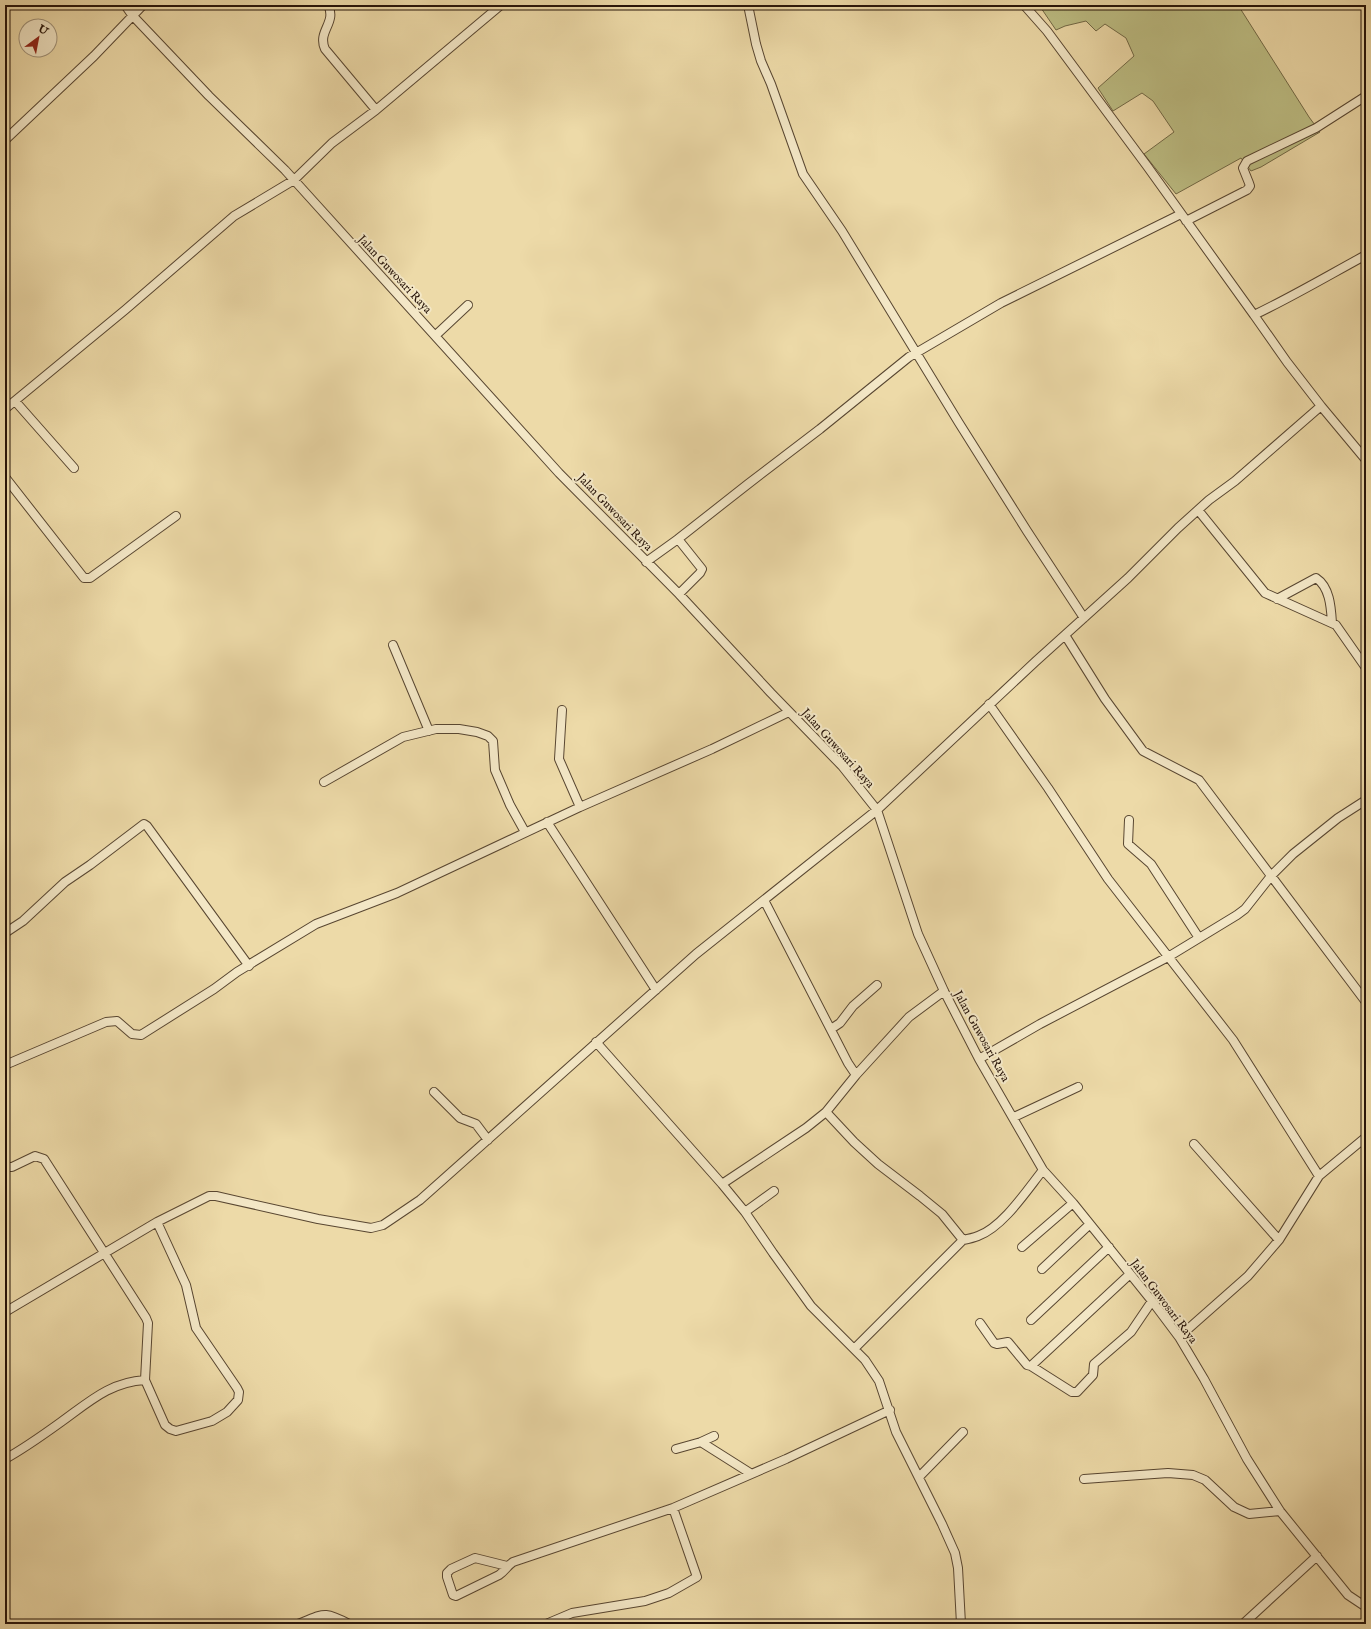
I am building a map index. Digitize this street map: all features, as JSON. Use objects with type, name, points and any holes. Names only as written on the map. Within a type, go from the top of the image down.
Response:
[{"type":"street","name":"Jalan Guwosari Raya","points":[[125,5],[132,15],[209,96],[294,180],[436,335],[559,473],[679,594],[789,712],[842,766],[877,810],[918,934],[944,991],[979,1059],[1014,1117],[1043,1170],[1073,1203],[1109,1247],[1179,1338],[1204,1379],[1247,1459],[1280,1511],[1348,1595],[1366,1607]]},
{"type":"street","points":[[5,140],[94,56],[143,5]]},
{"type":"street","points":[[328,5],[331,19],[322,38],[324,49],[376,110]]},
{"type":"street","points":[[5,409],[234,216],[294,180],[332,143],[376,110],[501,5]]},
{"type":"street","points":[[748,5],[761,61],[771,84],[801,169],[838,225],[963,429],[1084,618]]},
{"type":"street","points":[[1024,5],[1047,31],[1147,166],[1287,362],[1366,460]]},
{"type":"street","points":[[646,562],[820,429],[909,357],[1001,303],[1183,217],[1247,190],[1250,186],[1243,168],[1247,161],[1316,128],[1366,96]]},
{"type":"street","points":[[1254,315],[1285,301],[1366,255]]},
{"type":"street","points":[[436,335],[468,305]]},
{"type":"street","points":[[15,402],[74,468]]},
{"type":"street","points":[[5,1312],[157,1222],[203,1198],[216,1196],[318,1219],[371,1228],[383,1224],[420,1200],[696,954],[877,810],[1198,510],[1235,481],[1321,406]]},
{"type":"street","points":[[5,477],[84,578],[87,579],[176,516]]},
{"type":"street","points":[[1198,510],[1264,593],[1332,623],[1338,628],[1366,668]]},
{"type":"street","points":[[678,539],[702,569],[700,573],[679,594]]},
{"type":"street","points":[[1277,599],[1316,578],[1320,580],[1329,597],[1332,623]]},
{"type":"street","points":[[1065,635],[1105,699],[1143,751],[1199,780],[1366,1002]]},
{"type":"street","points":[[393,645],[429,731]]},
{"type":"street","points":[[989,704],[1048,788],[1108,879],[1233,1040],[1319,1176]]},
{"type":"street","points":[[562,710],[559,762],[580,807]]},
{"type":"street","points":[[5,1064],[106,1022],[117,1021],[132,1034],[141,1035],[316,924],[397,892],[580,807],[712,749],[789,712]]},
{"type":"street","points":[[324,782],[403,737],[436,729],[459,729],[477,732],[488,736],[493,741],[495,770],[510,805],[526,832]]},
{"type":"street","points":[[979,1059],[1056,1016],[1168,957],[1237,915],[1245,909],[1271,876],[1293,854],[1338,818],[1366,800]]},
{"type":"street","points":[[1129,820],[1128,844],[1151,864],[1199,938]]},
{"type":"street","points":[[547,822],[656,990]]},
{"type":"street","points":[[5,933],[23,921],[65,882],[144,824],[152,832],[249,966]]},
{"type":"street","points":[[764,900],[848,1063],[856,1075]]},
{"type":"street","points":[[831,1029],[840,1023],[853,1006],[877,985]]},
{"type":"street","points":[[722,1184],[806,1128],[826,1112],[856,1075],[909,1018],[944,991]]},
{"type":"street","points":[[596,1042],[745,1212],[811,1306],[855,1348],[876,1375],[890,1410],[896,1432],[942,1524],[956,1557],[961,1624]]},
{"type":"street","points":[[1014,1117],[1078,1087]]},
{"type":"street","points":[[434,1092],[460,1118],[476,1124],[488,1140]]},
{"type":"street","points":[[826,1112],[878,1164],[942,1214],[963,1240]]},
{"type":"street","points":[[1179,1338],[1248,1276],[1279,1240],[1319,1176],[1366,1137]]},
{"type":"street","points":[[1194,1144],[1279,1240]]},
{"type":"street","points":[[5,1167],[12,1167],[35,1156],[44,1159],[105,1253],[148,1323],[145,1380],[166,1425],[170,1429],[176,1431],[212,1421],[234,1405],[240,1396],[237,1388],[196,1328],[187,1289],[157,1222]]},
{"type":"street","points":[[855,1348],[963,1240],[979,1236],[992,1228],[1010,1211],[1043,1170]]},
{"type":"street","points":[[745,1212],[774,1192]]},
{"type":"street","points":[[1022,1247],[1073,1203]]},
{"type":"street","points":[[1042,1269],[1090,1224]]},
{"type":"street","points":[[1031,1320],[1109,1247]]},
{"type":"street","points":[[1031,1366],[1130,1274]]},
{"type":"street","points":[[980,1323],[994,1343],[997,1344],[1008,1342],[1027,1365],[1031,1366],[1072,1392],[1077,1392],[1093,1375],[1094,1364],[1131,1332],[1152,1301]]},
{"type":"street","points":[[5,1459],[28,1446],[103,1391],[130,1381],[145,1380]]},
{"type":"street","points":[[507,1566],[475,1558],[451,1570],[447,1573],[447,1577],[453,1595],[456,1596],[499,1575],[507,1566],[514,1562],[673,1508],[750,1473],[786,1459],[890,1410]]},
{"type":"street","points":[[919,1477],[962,1432]]},
{"type":"street","points":[[676,1449],[701,1442],[714,1436]]},
{"type":"street","points":[[701,1442],[750,1473]]},
{"type":"street","points":[[1084,1479],[1168,1473],[1193,1475],[1205,1480],[1234,1508],[1249,1514],[1280,1511]]},
{"type":"street","points":[[546,1624],[572,1613],[645,1601],[669,1592],[697,1577],[673,1508]]},
{"type":"street","points":[[1243,1624],[1317,1556]]},
{"type":"street","points":[[298,1624],[322,1614],[328,1614],[349,1624]]},
{"type":"green space","points":[[1039,5],[1238,5],[1320,132],[1261,167],[1251,171],[1241,158],[1176,194],[1144,154],[1174,132],[1153,101],[1142,93],[1113,111],[1098,88],[1134,56],[1126,38],[1105,24],[1096,31],[1086,21],[1065,26],[1056,30]]}]
